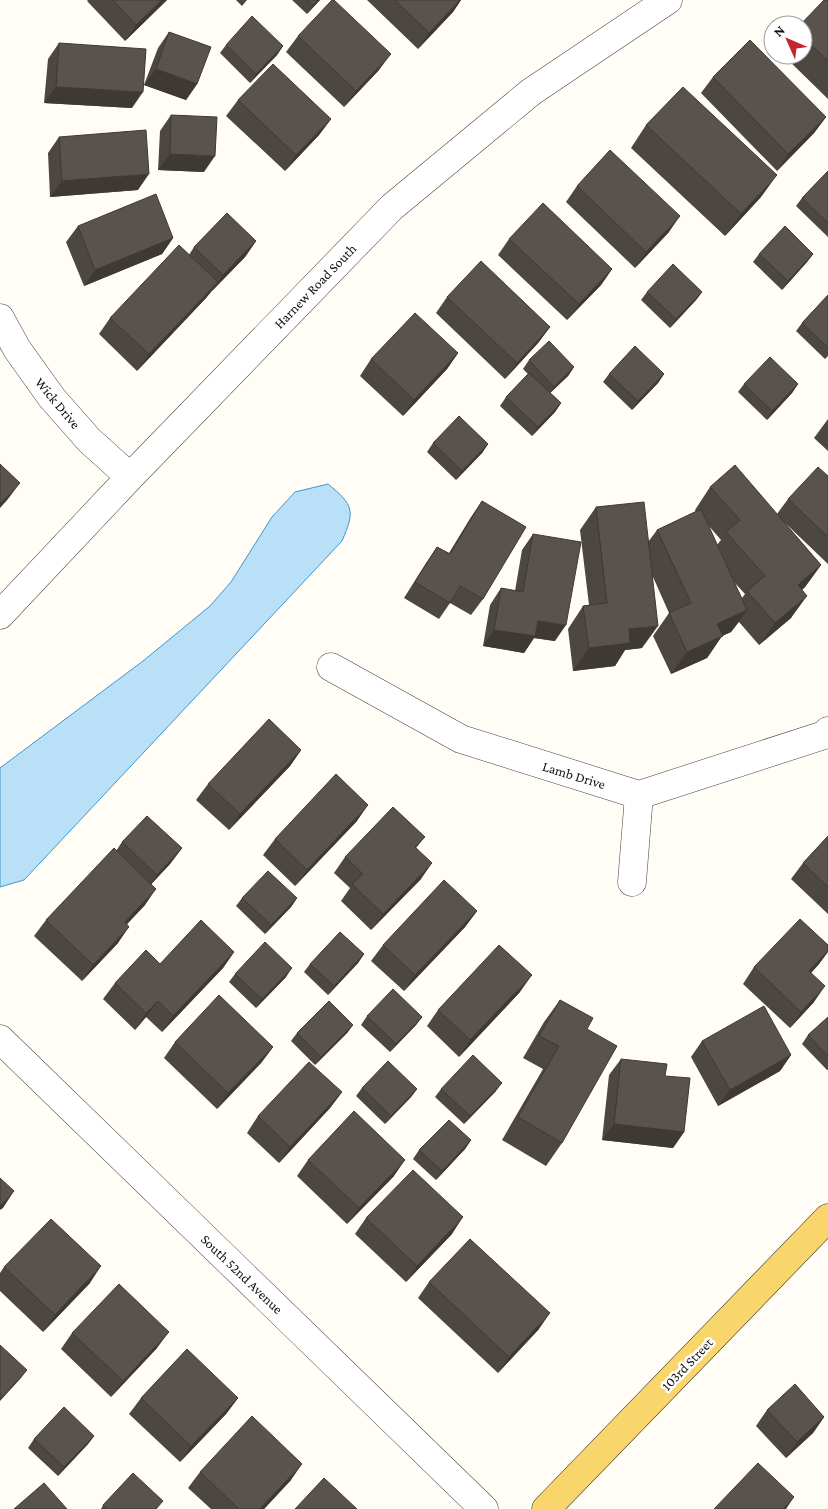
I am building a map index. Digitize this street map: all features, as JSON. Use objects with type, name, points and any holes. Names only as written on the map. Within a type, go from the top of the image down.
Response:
[{"type":"main road","name":"103rd Street","points":[[546,1509],[828,1218]]},
{"type":"street","name":"Harnew Road South","points":[[0,615],[130,477],[392,207],[531,92],[668,0]]},
{"type":"street","name":"Wick Drive","points":[[0,318],[16,349],[52,398],[89,440],[130,477]]},
{"type":"street","name":"Lamb Drive","points":[[331,667],[461,739],[639,795]]},
{"type":"street","points":[[632,882],[639,795],[824,735],[828,731]]},
{"type":"street","name":"South 52nd Avenue","points":[[0,1038],[484,1509]]},
{"type":"water","points":[[328,484],[337,491],[350,509],[349,522],[342,541],[24,880],[0,887],[0,768],[143,661],[210,606],[231,582],[272,517],[295,492]]},
{"type":"building","points":[[113,0],[162,0],[136,25]]},
{"type":"building","points":[[307,0],[318,0],[313,5]]},
{"type":"building","points":[[332,0],[391,54],[356,91],[298,36]]},
{"type":"building","points":[[395,0],[460,0],[429,33]]},
{"type":"building","points":[[824,0],[828,0],[828,61],[813,47],[813,15],[810,15]]},
{"type":"building","points":[[252,16],[283,46],[256,74],[226,45]]},
{"type":"building","points":[[169,32],[211,47],[197,84],[156,69]]},
{"type":"building","points":[[750,40],[763,53],[763,65],[775,65],[826,117],[788,154],[713,77]]},
{"type":"building","points":[[59,43],[146,49],[143,92],[56,87]]},
{"type":"building","points":[[273,64],[331,119],[296,155],[238,100]]},
{"type":"building","points":[[683,87],[777,175],[741,214],[646,125]]},
{"type":"building","points":[[171,115],[217,117],[215,156],[170,154]]},
{"type":"building","points":[[146,130],[149,174],[62,181],[59,137]]},
{"type":"building","points":[[610,150],[680,216],[646,252],[577,186]]},
{"type":"building","points":[[828,171],[828,223],[802,198]]},
{"type":"building","points":[[156,194],[173,238],[95,270],[78,226]]},
{"type":"building","points":[[543,203],[612,269],[579,304],[509,239]]},
{"type":"building","points":[[227,213],[256,241],[223,275],[194,247]]},
{"type":"building","points":[[785,226],[813,254],[788,281],[759,254]]},
{"type":"building","points":[[179,245],[218,282],[149,354],[110,318]]},
{"type":"building","points":[[481,261],[550,327],[517,363],[447,297]]},
{"type":"building","points":[[673,264],[702,292],[676,319],[647,292]]},
{"type":"building","points":[[828,295],[828,348],[802,323]]},
{"type":"building","points":[[415,313],[458,353],[414,400],[371,359]]},
{"type":"building","points":[[549,341],[574,367],[554,387],[529,360]]},
{"type":"building","points":[[635,346],[664,374],[638,401],[609,374]]},
{"type":"building","points":[[770,357],[798,384],[772,411],[744,384]]},
{"type":"building","points":[[529,373],[561,403],[538,427],[506,397]]},
{"type":"building","points":[[459,416],[488,444],[462,471],[433,443]]},
{"type":"building","points":[[0,464],[20,483],[0,504]]},
{"type":"building","points":[[735,465],[821,565],[798,585],[807,596],[775,623],[747,591],[765,576],[726,532],[740,520],[710,487]]},
{"type":"building","points":[[818,467],[828,476],[828,537],[788,499]]},
{"type":"building","points":[[482,501],[526,527],[483,599],[460,586],[450,603],[415,582],[437,547],[450,554]]},
{"type":"building","points":[[644,502],[658,626],[629,629],[630,643],[589,648],[583,606],[607,603],[596,507]]},
{"type":"building","points":[[701,509],[747,610],[717,624],[723,636],[687,652],[669,613],[691,603],[657,530]]},
{"type":"building","points":[[533,534],[581,542],[566,625],[538,621],[535,636],[494,630],[501,588],[523,592]]},
{"type":"building","points":[[269,719],[301,750],[240,814],[208,784]]},
{"type":"building","points":[[336,774],[368,805],[307,870],[275,839]]},
{"type":"building","points":[[393,807],[425,837],[415,847],[432,863],[383,914],[352,884],[363,874],[345,857]]},
{"type":"building","points":[[147,816],[182,848],[157,875],[122,842]]},
{"type":"building","points":[[828,836],[828,887],[803,863]]},
{"type":"building","points":[[114,848],[156,889],[125,922],[129,927],[93,965],[46,920]]},
{"type":"building","points":[[268,871],[297,898],[271,925],[242,898]]},
{"type":"building","points":[[444,880],[477,911],[415,975],[383,945]]},
{"type":"building","points":[[800,919],[828,945],[828,951],[809,971],[825,986],[801,1012],[754,967]]},
{"type":"building","points":[[201,920],[234,952],[173,1016],[158,1001],[146,1013],[115,983],[146,950],[160,964]]},
{"type":"building","points":[[340,932],[364,954],[334,986],[310,964]]},
{"type":"building","points":[[265,942],[292,968],[262,999],[235,974]]},
{"type":"building","points":[[499,945],[532,975],[470,1040],[438,1010]]},
{"type":"building","points":[[393,989],[422,1017],[396,1044],[367,1016]]},
{"type":"building","points":[[219,995],[273,1047],[228,1093],[175,1042]]},
{"type":"building","points":[[560,1000],[593,1018],[587,1029],[617,1046],[562,1143],[518,1117],[559,1046],[539,1036]]},
{"type":"building","points":[[329,1001],[353,1025],[321,1057],[297,1033]]},
{"type":"building","points":[[764,1006],[791,1055],[730,1090],[702,1041]]},
{"type":"building","points":[[828,1017],[828,1056],[808,1035]]},
{"type":"building","points":[[473,1055],[502,1083],[470,1116],[441,1089]]},
{"type":"building","points":[[621,1059],[667,1064],[665,1076],[690,1078],[684,1132],[614,1124]]},
{"type":"building","points":[[388,1061],[417,1089],[391,1116],[362,1088]]},
{"type":"building","points":[[309,1062],[342,1092],[290,1147],[258,1116]]},
{"type":"building","points":[[354,1111],[405,1160],[359,1208],[308,1160]]},
{"type":"building","points":[[449,1120],[471,1140],[442,1171],[419,1150]]},
{"type":"building","points":[[413,1170],[463,1217],[417,1266],[366,1218]]},
{"type":"building","points":[[0,1178],[14,1191],[0,1206]]},
{"type":"building","points":[[51,1219],[101,1266],[55,1315],[4,1267]]},
{"type":"building","points":[[470,1239],[550,1313],[509,1357],[429,1282]]},
{"type":"building","points":[[119,1284],[169,1332],[123,1381],[72,1333]]},
{"type":"building","points":[[0,1345],[27,1370],[0,1399]]},
{"type":"building","points":[[187,1349],[238,1398],[191,1446],[141,1398]]},
{"type":"building","points":[[795,1384],[824,1417],[797,1442],[767,1410]]},
{"type":"building","points":[[64,1407],[94,1436],[64,1467],[34,1439]]},
{"type":"building","points":[[252,1416],[302,1464],[260,1509],[239,1509],[200,1472]]},
{"type":"building","points":[[758,1463],[794,1497],[783,1509],[714,1509]]},
{"type":"building","points":[[133,1473],[163,1501],[156,1509],[107,1509],[103,1505]]},
{"type":"building","points":[[324,1478],[357,1509],[295,1509]]},
{"type":"building","points":[[44,1483],[67,1509],[14,1509]]}]
